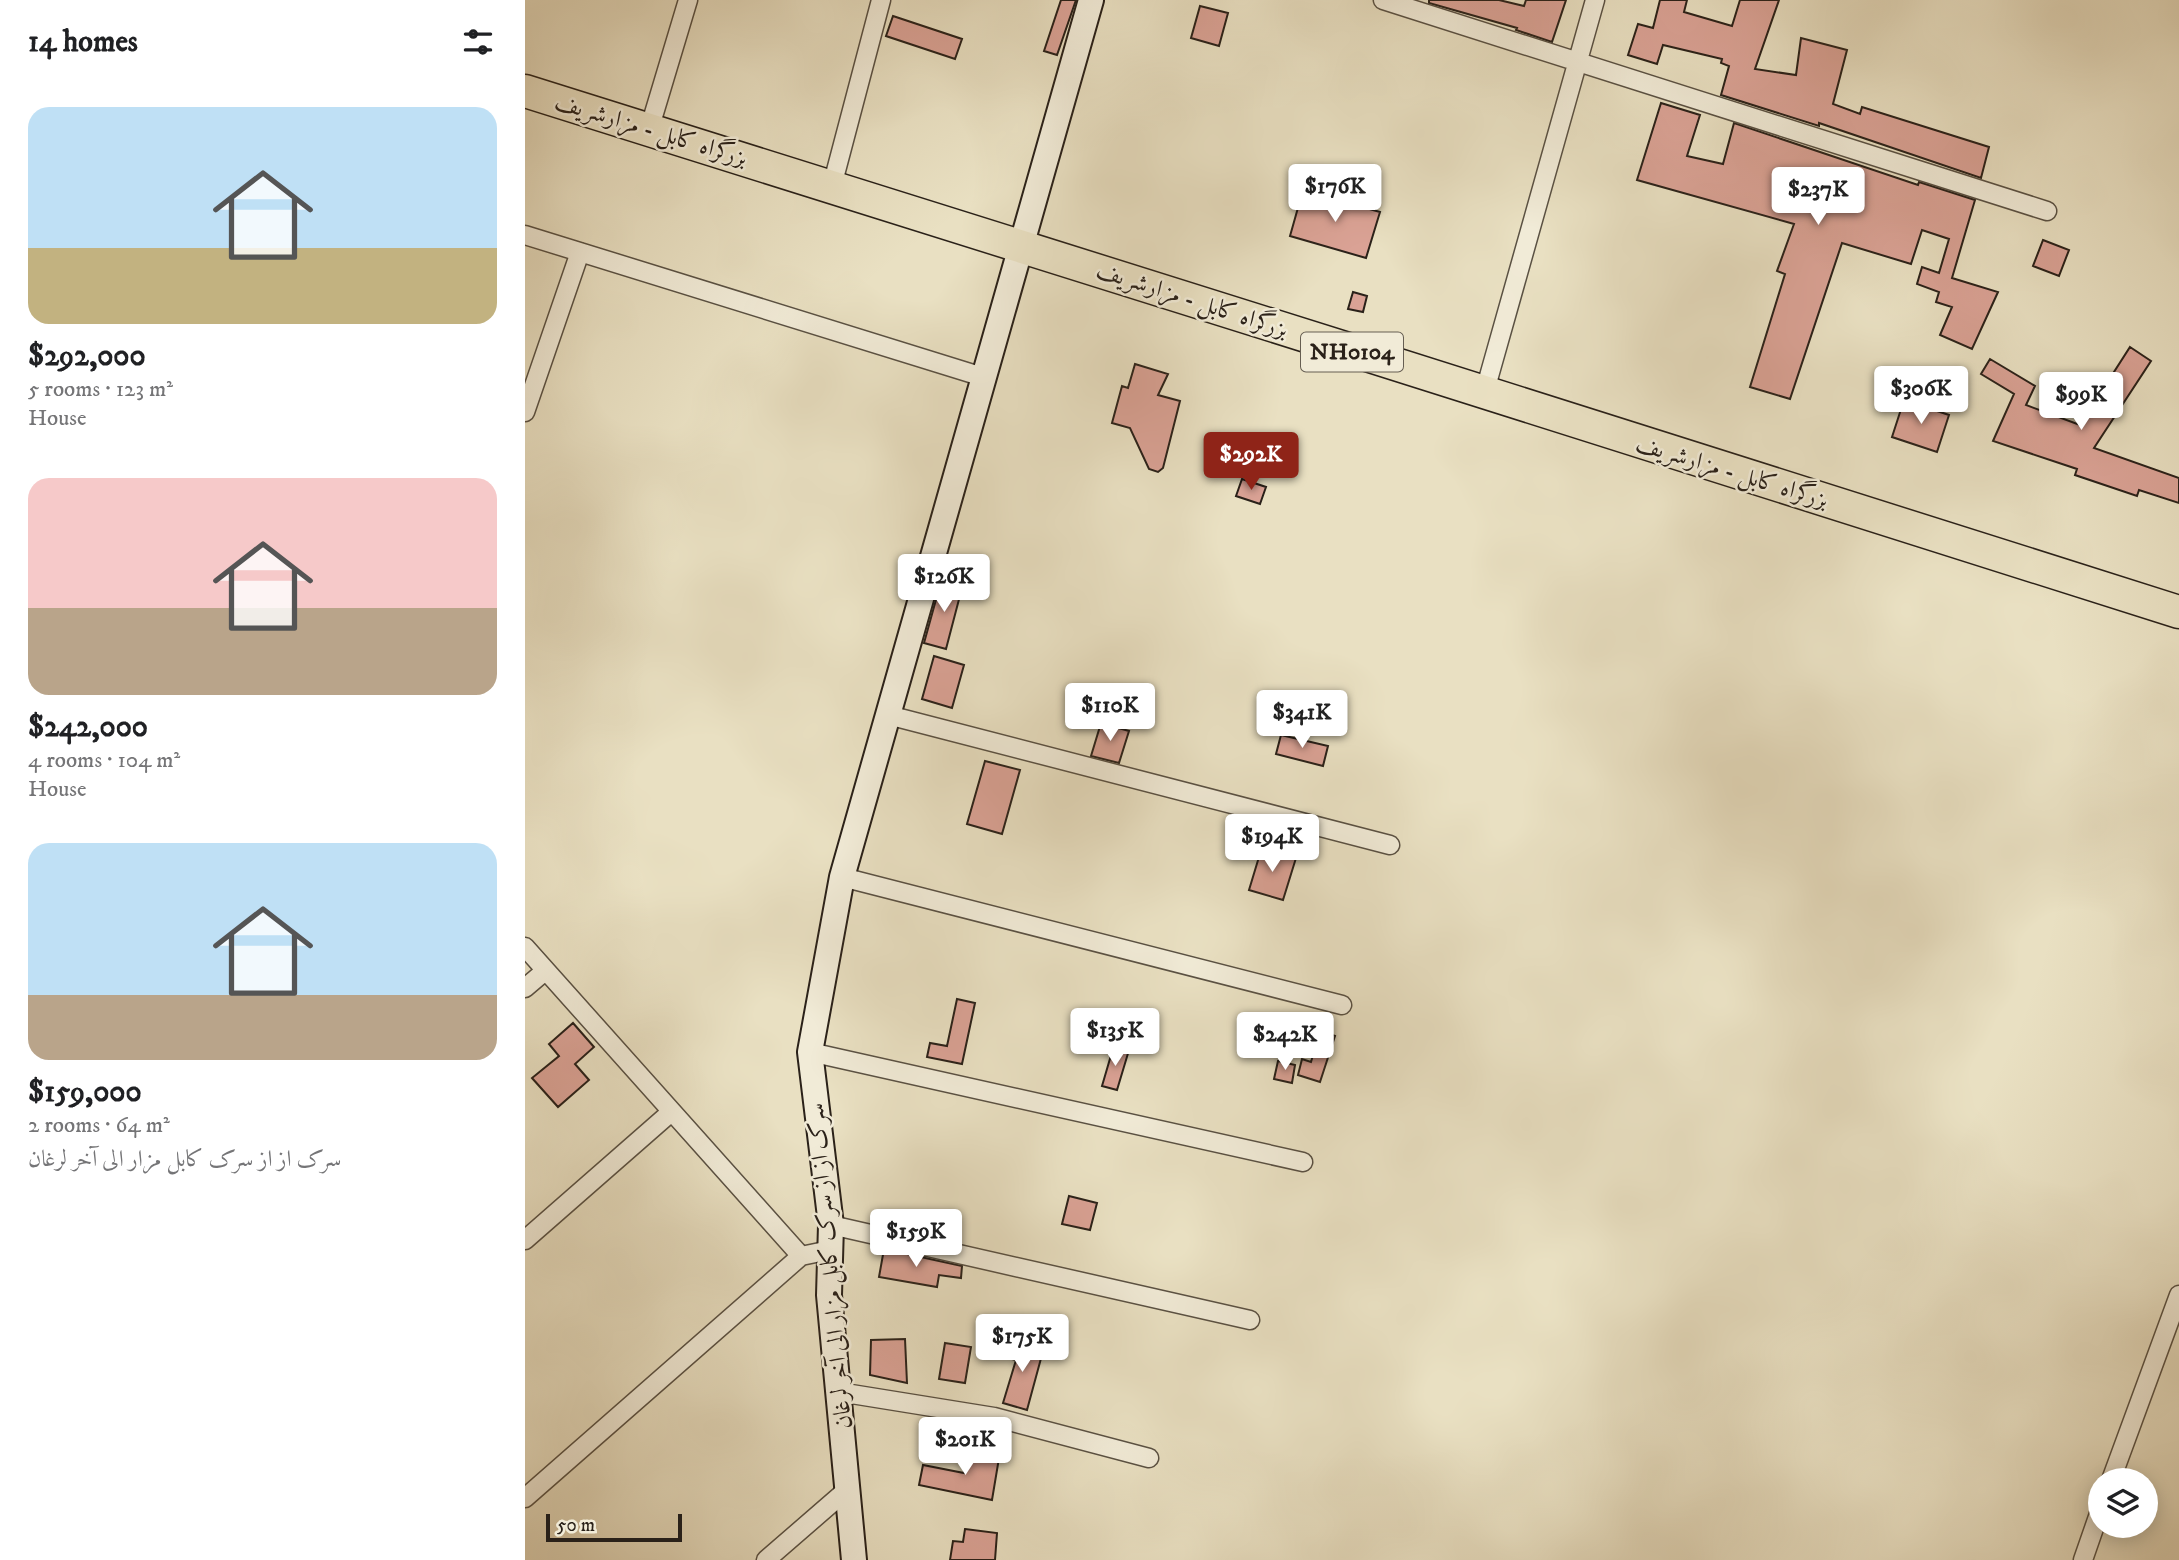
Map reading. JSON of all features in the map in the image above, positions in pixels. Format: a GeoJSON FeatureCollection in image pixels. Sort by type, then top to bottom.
{"type":"FeatureCollection","features":[{"type":"Feature","properties":{"kind":"highway","name":"بزرگراه کابل - مزارشریف"},"geometry":{"type":"LineString","coordinates":[[525,92],[1020,243],[1484,394],[2179,612]]}},
{"type":"Feature","properties":{"kind":"street"},"geometry":{"type":"LineString","coordinates":[[649,130],[688,0]]}},
{"type":"Feature","properties":{"kind":"street"},"geometry":{"type":"LineString","coordinates":[[832,186],[881,0]]}},
{"type":"Feature","properties":{"kind":"street","name":"سرک از از سرک کابل مزار الی آخر لرغان"},"geometry":{"type":"LineString","coordinates":[[854,1560],[828,1295],[831,1225],[810,1052],[842,877],[1091,0]]}},
{"type":"Feature","properties":{"kind":"street"},"geometry":{"type":"LineString","coordinates":[[1383,0],[2047,211]]}},
{"type":"Feature","properties":{"kind":"street"},"geometry":{"type":"LineString","coordinates":[[1484,394],[1595,0]]}},
{"type":"Feature","properties":{"kind":"street"},"geometry":{"type":"LineString","coordinates":[[525,235],[983,377]]}},
{"type":"Feature","properties":{"kind":"street"},"geometry":{"type":"LineString","coordinates":[[525,412],[580,252]]}},
{"type":"Feature","properties":{"kind":"street"},"geometry":{"type":"LineString","coordinates":[[888,715],[1390,845]]}},
{"type":"Feature","properties":{"kind":"street"},"geometry":{"type":"LineString","coordinates":[[842,877],[1342,1005]]}},
{"type":"Feature","properties":{"kind":"street"},"geometry":{"type":"LineString","coordinates":[[525,947],[670,1113],[801,1256]]}},
{"type":"Feature","properties":{"kind":"street"},"geometry":{"type":"LineString","coordinates":[[525,988],[545,971]]}},
{"type":"Feature","properties":{"kind":"street"},"geometry":{"type":"LineString","coordinates":[[810,1052],[1303,1162]]}},
{"type":"Feature","properties":{"kind":"street"},"geometry":{"type":"LineString","coordinates":[[525,1240],[670,1113]]}},
{"type":"Feature","properties":{"kind":"street"},"geometry":{"type":"LineString","coordinates":[[831,1225],[1250,1320]]}},
{"type":"Feature","properties":{"kind":"street"},"geometry":{"type":"LineString","coordinates":[[525,1498],[801,1256],[830,1250]]}},
{"type":"Feature","properties":{"kind":"street"},"geometry":{"type":"LineString","coordinates":[[2115,1468],[2179,1295]]}},
{"type":"Feature","properties":{"kind":"street"},"geometry":{"type":"LineString","coordinates":[[839,1392],[994,1417],[1149,1458]]}},
{"type":"Feature","properties":{"kind":"street"},"geometry":{"type":"LineString","coordinates":[[766,1560],[849,1488]]}},
{"type":"Feature","properties":{"kind":"street"},"geometry":{"type":"LineString","coordinates":[[2083,1560],[2091,1538]]}},
{"type":"Feature","properties":{"kind":"building"},"geometry":{"type":"Polygon","coordinates":[[[1061,0],[1076,0],[1057,55],[1044,51],[1061,0]]]}},
{"type":"Feature","properties":{"kind":"building"},"geometry":{"type":"Polygon","coordinates":[[[1429,0],[1499,0],[1524,6],[1526,0],[1566,0],[1552,42],[1516,30],[1517,28],[1429,3],[1429,0]]]}},
{"type":"Feature","properties":{"kind":"building"},"geometry":{"type":"Polygon","coordinates":[[[1660,0],[1687,0],[1684,12],[1732,26],[1740,0],[1779,0],[1755,69],[1796,75],[1801,38],[1847,50],[1833,104],[1860,114],[1862,107],[1989,147],[1981,178],[1819,123],[1819,126],[1721,95],[1729,66],[1721,63],[1722,59],[1663,45],[1657,64],[1628,55],[1638,24],[1653,28],[1660,0]]]}},
{"type":"Feature","properties":{"kind":"building"},"geometry":{"type":"Polygon","coordinates":[[[1200,6],[1228,13],[1219,46],[1191,38],[1200,6]]]}},
{"type":"Feature","properties":{"kind":"building"},"geometry":{"type":"Polygon","coordinates":[[[893,16],[962,39],[955,59],[886,36],[893,16]]]}},
{"type":"Feature","properties":{"kind":"building"},"geometry":{"type":"Polygon","coordinates":[[[1661,103],[1700,115],[1687,156],[1723,164],[1734,123],[1918,185],[1919,182],[1975,200],[1952,278],[1998,292],[1972,349],[1940,335],[1952,307],[1936,302],[1939,292],[1917,284],[1922,267],[1939,273],[1949,239],[1922,230],[1911,264],[1842,243],[1790,399],[1750,387],[1785,274],[1777,271],[1794,224],[1637,180],[1661,103]]]}},
{"type":"Feature","properties":{"kind":"building"},"geometry":{"type":"Polygon","coordinates":[[[1303,190],[1380,212],[1366,258],[1290,236],[1303,190]]]}},
{"type":"Feature","properties":{"kind":"building"},"geometry":{"type":"Polygon","coordinates":[[[2043,240],[2069,250],[2059,276],[2033,266],[2043,240]]]}},
{"type":"Feature","properties":{"kind":"building"},"geometry":{"type":"Polygon","coordinates":[[[1353,292],[1367,296],[1363,312],[1348,309],[1353,292]]]}},
{"type":"Feature","properties":{"kind":"building"},"geometry":{"type":"Polygon","coordinates":[[[2130,347],[2151,361],[2094,448],[2179,478],[2179,503],[2139,490],[2137,496],[2075,475],[2077,469],[1993,441],[2014,394],[1981,374],[1990,359],[2035,386],[2026,405],[2080,425],[2130,347]]]}},
{"type":"Feature","properties":{"kind":"building"},"geometry":{"type":"Polygon","coordinates":[[[1135,364],[1168,374],[1158,395],[1180,401],[1163,468],[1158,472],[1149,469],[1130,428],[1112,423],[1122,386],[1128,388],[1135,364]]]}},
{"type":"Feature","properties":{"kind":"building"},"geometry":{"type":"Polygon","coordinates":[[[1904,400],[1949,415],[1937,452],[1892,437],[1904,400]]]}},
{"type":"Feature","properties":{"kind":"building"},"geometry":{"type":"Polygon","coordinates":[[[1242,479],[1266,487],[1260,504],[1236,496],[1242,479]]]}},
{"type":"Feature","properties":{"kind":"building"},"geometry":{"type":"Polygon","coordinates":[[[942,578],[963,584],[946,649],[924,643],[942,578]]]}},
{"type":"Feature","properties":{"kind":"building"},"geometry":{"type":"Polygon","coordinates":[[[934,656],[964,665],[952,708],[922,699],[934,656]]]}},
{"type":"Feature","properties":{"kind":"building"},"geometry":{"type":"Polygon","coordinates":[[[1101,723],[1129,731],[1119,763],[1091,756],[1101,723]]]}},
{"type":"Feature","properties":{"kind":"building"},"geometry":{"type":"Polygon","coordinates":[[[1281,735],[1328,746],[1323,766],[1276,754],[1281,735]]]}},
{"type":"Feature","properties":{"kind":"building"},"geometry":{"type":"Polygon","coordinates":[[[985,761],[1020,770],[1002,834],[967,824],[985,761]]]}},
{"type":"Feature","properties":{"kind":"building"},"geometry":{"type":"Polygon","coordinates":[[[1262,847],[1296,858],[1283,900],[1249,890],[1262,847]]]}},
{"type":"Feature","properties":{"kind":"building"},"geometry":{"type":"Polygon","coordinates":[[[957,999],[975,1003],[962,1064],[927,1057],[930,1043],[947,1046],[957,999]]]}},
{"type":"Feature","properties":{"kind":"building"},"geometry":{"type":"Polygon","coordinates":[[[573,1023],[594,1047],[575,1064],[589,1080],[558,1107],[532,1078],[559,1056],[549,1044],[573,1023]]]}},
{"type":"Feature","properties":{"kind":"building"},"geometry":{"type":"Polygon","coordinates":[[[1320,1031],[1335,1036],[1320,1082],[1298,1075],[1302,1059],[1311,1062],[1320,1031]]]}},
{"type":"Feature","properties":{"kind":"building"},"geometry":{"type":"Polygon","coordinates":[[[1114,1045],[1129,1050],[1117,1090],[1102,1086],[1114,1045]]]}},
{"type":"Feature","properties":{"kind":"building"},"geometry":{"type":"Polygon","coordinates":[[[1278,1061],[1295,1065],[1292,1083],[1274,1079],[1278,1061]]]}},
{"type":"Feature","properties":{"kind":"building"},"geometry":{"type":"Polygon","coordinates":[[[1069,1196],[1097,1203],[1090,1230],[1062,1224],[1069,1196]]]}},
{"type":"Feature","properties":{"kind":"building"},"geometry":{"type":"Polygon","coordinates":[[[884,1249],[962,1266],[961,1278],[939,1275],[937,1287],[879,1277],[884,1249]]]}},
{"type":"Feature","properties":{"kind":"building"},"geometry":{"type":"Polygon","coordinates":[[[905,1339],[907,1383],[870,1375],[871,1340],[905,1339]]]}},
{"type":"Feature","properties":{"kind":"building"},"geometry":{"type":"Polygon","coordinates":[[[1007,1342],[1043,1351],[1027,1410],[1003,1403],[1016,1360],[1004,1357],[1007,1342]]]}},
{"type":"Feature","properties":{"kind":"building"},"geometry":{"type":"Polygon","coordinates":[[[945,1343],[971,1347],[965,1383],[939,1379],[945,1343]]]}},
{"type":"Feature","properties":{"kind":"building"},"geometry":{"type":"Polygon","coordinates":[[[929,1421],[956,1427],[952,1442],[925,1436],[929,1421]]]}},
{"type":"Feature","properties":{"kind":"building"},"geometry":{"type":"Polygon","coordinates":[[[968,1452],[999,1458],[992,1500],[919,1485],[923,1465],[964,1473],[968,1452]]]}},
{"type":"Feature","properties":{"kind":"building"},"geometry":{"type":"Polygon","coordinates":[[[965,1529],[997,1533],[995,1560],[950,1560],[953,1541],[963,1542],[965,1529]]]}}]}
